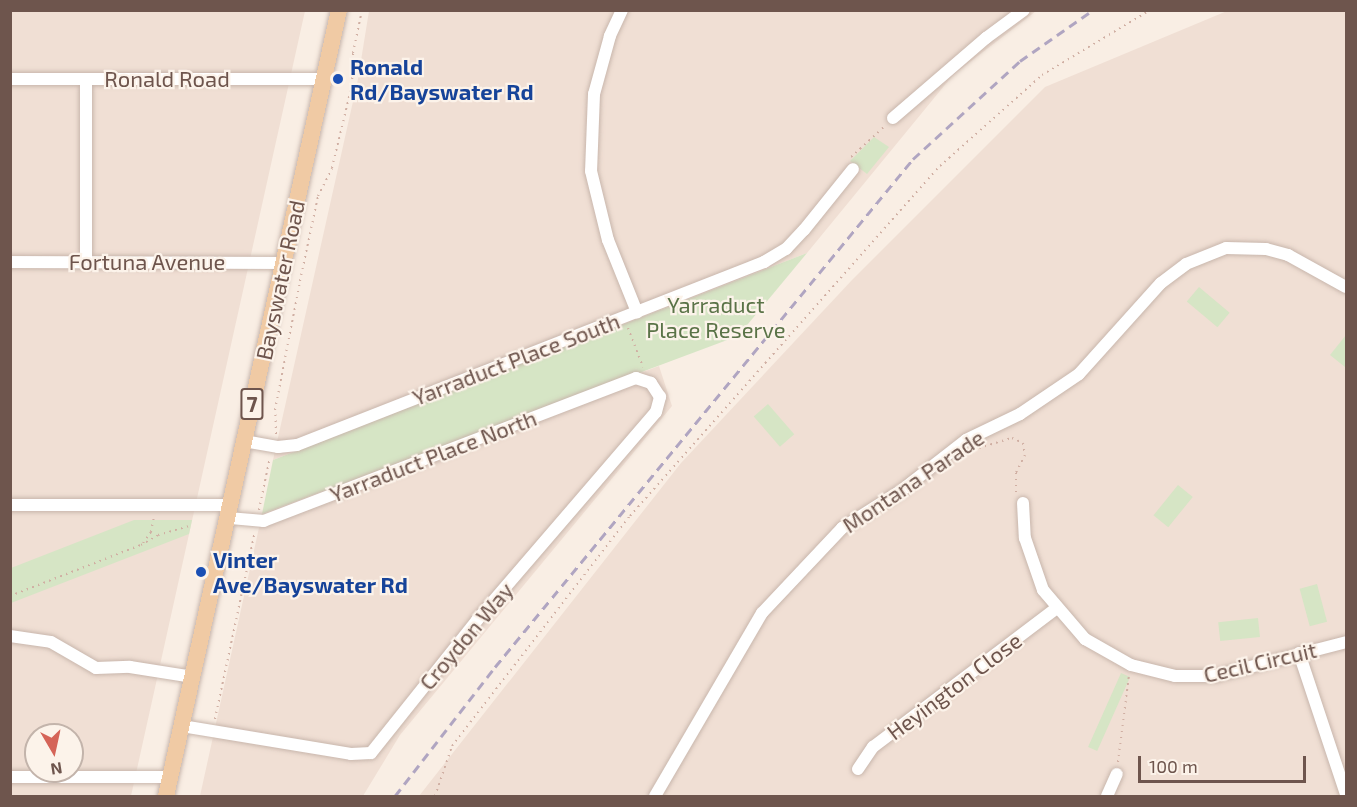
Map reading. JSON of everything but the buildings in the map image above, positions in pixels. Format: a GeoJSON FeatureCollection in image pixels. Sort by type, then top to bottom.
{"type":"FeatureCollection","features":[{"type":"Feature","properties":{"kind":"main road","name":"Bayswater Road"},"geometry":{"type":"LineString","coordinates":[[166,796],[339,10]]}},
{"type":"Feature","properties":{"kind":"street"},"geometry":{"type":"LineString","coordinates":[[622,10],[610,36],[594,94],[591,171],[608,240],[637,312]]}},
{"type":"Feature","properties":{"kind":"street"},"geometry":{"type":"LineString","coordinates":[[893,118],[986,38],[1024,10]]}},
{"type":"Feature","properties":{"kind":"street","name":"Ronald Road"},"geometry":{"type":"LineString","coordinates":[[10,79],[324,79]]}},
{"type":"Feature","properties":{"kind":"street"},"geometry":{"type":"LineString","coordinates":[[86,79],[86,262]]}},
{"type":"Feature","properties":{"kind":"street","name":"Yarraduct Place South"},"geometry":{"type":"LineString","coordinates":[[244,441],[273,446],[297,445],[764,262],[786,249],[853,169]]}},
{"type":"Feature","properties":{"kind":"street","name":"Montana Parade"},"geometry":{"type":"LineString","coordinates":[[655,796],[762,613],[842,528],[903,490],[966,440],[1020,414],[1079,374],[1161,283],[1186,264],[1208,254],[1245,246],[1266,249],[1288,255],[1347,287]]}},
{"type":"Feature","properties":{"kind":"street","name":"Fortuna Avenue"},"geometry":{"type":"LineString","coordinates":[[10,262],[283,263]]}},
{"type":"Feature","properties":{"kind":"street","name":"Yarraduct Place North"},"geometry":{"type":"LineString","coordinates":[[10,505],[154,505],[229,511],[257,521],[264,521],[640,379]]}},
{"type":"Feature","properties":{"kind":"street","name":"Croydon Way"},"geometry":{"type":"LineString","coordinates":[[182,726],[351,754],[371,753],[477,620],[656,412],[660,397],[640,379]]}},
{"type":"Feature","properties":{"kind":"street","name":"Cecil Circuit"},"geometry":{"type":"LineString","coordinates":[[1023,503],[1025,538],[1032,565],[1057,608],[1085,639],[1131,665],[1175,676],[1215,676],[1347,642]]}},
{"type":"Feature","properties":{"kind":"street","name":"Heyington Close"},"geometry":{"type":"LineString","coordinates":[[858,770],[873,747],[1057,608]]}},
{"type":"Feature","properties":{"kind":"street"},"geometry":{"type":"LineString","coordinates":[[10,636],[51,642],[96,668],[130,667],[192,677]]}},
{"type":"Feature","properties":{"kind":"street"},"geometry":{"type":"LineString","coordinates":[[1299,653],[1347,794]]}},
{"type":"Feature","properties":{"kind":"street"},"geometry":{"type":"LineString","coordinates":[[1107,796],[1117,774]]}},
{"type":"Feature","properties":{"kind":"street"},"geometry":{"type":"LineString","coordinates":[[10,777],[170,777]]}},
{"type":"Feature","properties":{"kind":"path"},"geometry":{"type":"LineString","coordinates":[[213,730],[273,446],[275,410],[300,280],[318,196],[332,168],[352,85],[353,53],[362,10]]}},
{"type":"Feature","properties":{"kind":"path"},"geometry":{"type":"LineString","coordinates":[[435,796],[452,746],[630,516],[940,166],[1042,75],[1150,10]]}},
{"type":"Feature","properties":{"kind":"path"},"geometry":{"type":"LineString","coordinates":[[853,169],[845,163],[893,118]]}},
{"type":"Feature","properties":{"kind":"path"},"geometry":{"type":"LineString","coordinates":[[623,317],[640,379]]}},
{"type":"Feature","properties":{"kind":"path"},"geometry":{"type":"LineString","coordinates":[[966,440],[980,448],[1012,438],[1021,440],[1025,455],[1015,483],[1017,497],[1023,503]]}},
{"type":"Feature","properties":{"kind":"path"},"geometry":{"type":"LineString","coordinates":[[141,545],[153,525],[154,505]]}},
{"type":"Feature","properties":{"kind":"path"},"geometry":{"type":"LineString","coordinates":[[10,596],[141,545],[158,535],[190,526]]}},
{"type":"Feature","properties":{"kind":"path"},"geometry":{"type":"LineString","coordinates":[[1117,774],[1131,665]]}},
{"type":"Feature","properties":{"kind":"shaded area"},"geometry":{"type":"Polygon","coordinates":[[[10,11],[305,11],[131,796],[11,796],[10,11]]]}},
{"type":"Feature","properties":{"kind":"shaded area"},"geometry":{"type":"Polygon","coordinates":[[[369,11],[1036,11],[953,75],[807,253],[273,460],[358,79],[369,11]]]}},
{"type":"Feature","properties":{"kind":"shaded area"},"geometry":{"type":"Polygon","coordinates":[[[1227,11],[1346,11],[1346,796],[419,796],[681,463],[852,280],[1045,87],[1227,11]]]}},
{"type":"Feature","properties":{"kind":"shaded area"},"geometry":{"type":"Polygon","coordinates":[[[659,366],[672,406],[400,735],[363,796],[200,796],[262,514],[659,366]]]}},
{"type":"Feature","properties":{"kind":"green space"},"geometry":{"type":"Polygon","coordinates":[[[874,137],[889,147],[867,174],[850,161],[874,137]]]}},
{"type":"Feature","properties":{"kind":"green space","name":"Yarraduct Place Reserve"},"geometry":{"type":"Polygon","coordinates":[[[807,253],[738,336],[262,514],[273,460],[807,253]]]}},
{"type":"Feature","properties":{"kind":"green space"},"geometry":{"type":"Polygon","coordinates":[[[1199,287],[1230,313],[1217,327],[1187,302],[1199,287]]]}},
{"type":"Feature","properties":{"kind":"green space"},"geometry":{"type":"Polygon","coordinates":[[[1346,335],[1346,365],[1345,367],[1330,355],[1346,335]]]}},
{"type":"Feature","properties":{"kind":"green space"},"geometry":{"type":"Polygon","coordinates":[[[768,404],[794,434],[780,447],[754,416],[768,404]]]}},
{"type":"Feature","properties":{"kind":"green space"},"geometry":{"type":"Polygon","coordinates":[[[1178,485],[1193,497],[1168,527],[1153,515],[1178,485]]]}},
{"type":"Feature","properties":{"kind":"green space"},"geometry":{"type":"Polygon","coordinates":[[[134,520],[192,520],[189,534],[11,603],[11,568],[134,520]]]}},
{"type":"Feature","properties":{"kind":"green space"},"geometry":{"type":"Polygon","coordinates":[[[1317,584],[1327,622],[1310,626],[1300,589],[1317,584]]]}},
{"type":"Feature","properties":{"kind":"green space"},"geometry":{"type":"Polygon","coordinates":[[[1258,618],[1260,637],[1220,641],[1218,622],[1258,618]]]}},
{"type":"Feature","properties":{"kind":"green space"},"geometry":{"type":"Polygon","coordinates":[[[1121,673],[1130,677],[1097,751],[1088,747],[1121,673]]]}},
{"type":"Feature","properties":{"kind":"railway"},"geometry":{"type":"LineString","coordinates":[[395,796],[495,667],[913,159],[1020,61],[1093,10]]}},
{"type":"Feature","properties":{"kind":"place","name":"Ronald Rd/Bayswater Rd"},"geometry":{"type":"Point","coordinates":[338,79]}},
{"type":"Feature","properties":{"kind":"place","name":"Vinter Ave/Bayswater Rd"},"geometry":{"type":"Point","coordinates":[201,572]}}]}
